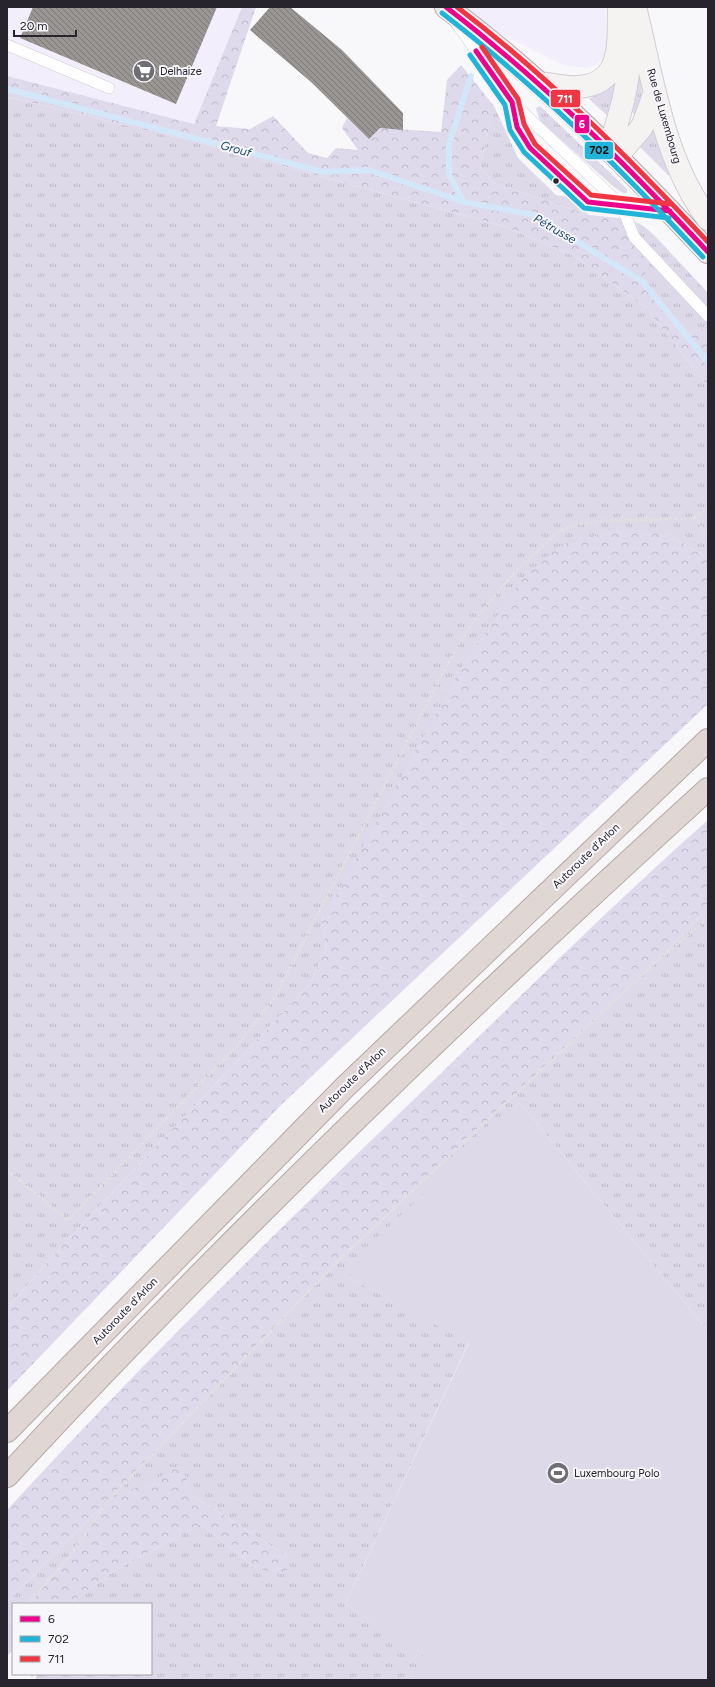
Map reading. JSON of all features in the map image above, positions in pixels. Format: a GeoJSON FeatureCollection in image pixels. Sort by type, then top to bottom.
{"type":"FeatureCollection","features":[{"type":"Feature","properties":{"kind":"highway","name":"Autoroute d'Arlon"},"geometry":{"type":"LineString","coordinates":[[7,1431],[345,1086],[708,740]]}},
{"type":"Feature","properties":{"kind":"highway"},"geometry":{"type":"LineString","coordinates":[[7,1476],[109,1367],[365,1110],[596,891],[708,789]]}},
{"type":"Feature","properties":{"kind":"main road"},"geometry":{"type":"LineString","coordinates":[[446,7],[491,40],[613,152],[708,252]]}},
{"type":"Feature","properties":{"kind":"main road"},"geometry":{"type":"LineString","coordinates":[[538,83],[577,87],[598,84],[612,69],[618,49],[619,7]]}},
{"type":"Feature","properties":{"kind":"main road"},"geometry":{"type":"LineString","coordinates":[[613,152],[626,94],[631,47],[627,7]]}},
{"type":"Feature","properties":{"kind":"main road","name":"Rue de Luxembourg"},"geometry":{"type":"LineString","coordinates":[[635,7],[668,137],[683,180],[708,219]]}},
{"type":"Feature","properties":{"kind":"main road"},"geometry":{"type":"LineString","coordinates":[[613,152],[642,127],[656,92]]}},
{"type":"Feature","properties":{"kind":"lane"},"geometry":{"type":"LineString","coordinates":[[446,7],[512,102],[622,206],[634,237],[650,257],[708,316]]}},
{"type":"Feature","properties":{"kind":"lane"},"geometry":{"type":"LineString","coordinates":[[7,45],[109,88]]}},
{"type":"Feature","properties":{"kind":"lane"},"geometry":{"type":"LineString","coordinates":[[512,102],[517,127],[530,148],[588,202],[670,211]]}},
{"type":"Feature","properties":{"kind":"path"},"geometry":{"type":"LineString","coordinates":[[7,1170],[68,1220],[236,1047],[275,997],[457,646],[477,617],[510,578],[552,537],[558,532],[575,525],[607,520],[694,518],[708,507]]}},
{"type":"Feature","properties":{"kind":"path"},"geometry":{"type":"LineString","coordinates":[[694,518],[708,537]]}},
{"type":"Feature","properties":{"kind":"path"},"geometry":{"type":"LineString","coordinates":[[28,1603],[69,1557],[107,1502],[335,1264],[655,963],[708,918]]}},
{"type":"Feature","properties":{"kind":"shaded area"},"geometry":{"type":"Polygon","coordinates":[[[7,7],[242,7],[194,124],[7,76],[7,7]]]}},
{"type":"Feature","properties":{"kind":"shaded area"},"geometry":{"type":"Polygon","coordinates":[[[447,7],[605,7],[607,45],[604,57],[596,65],[585,68],[563,65],[447,7]]]}},
{"type":"Feature","properties":{"kind":"green space"},"geometry":{"type":"Polygon","coordinates":[[[242,7],[256,7],[216,126],[250,129],[273,116],[308,153],[327,158],[336,148],[358,150],[342,128],[347,118],[369,139],[380,128],[441,132],[447,80],[461,65],[494,106],[480,167],[494,183],[589,215],[609,217],[634,237],[650,257],[643,282],[685,334],[708,327],[708,386],[645,307],[574,256],[506,227],[187,140],[7,97],[7,76],[194,124],[242,7]]]}},
{"type":"Feature","properties":{"kind":"green space"},"geometry":{"type":"Polygon","coordinates":[[[638,66],[642,91],[639,109],[636,115],[630,110],[638,66]]]}},
{"type":"Feature","properties":{"kind":"green space"},"geometry":{"type":"Polygon","coordinates":[[[615,83],[610,118],[589,99],[615,83]]]}},
{"type":"Feature","properties":{"kind":"green space"},"geometry":{"type":"Polygon","coordinates":[[[7,97],[187,140],[506,227],[574,256],[645,307],[708,386],[708,558],[666,533],[322,920],[326,949],[310,984],[71,1236],[7,1308],[7,97]]]}},
{"type":"Feature","properties":{"kind":"green space"},"geometry":{"type":"Polygon","coordinates":[[[494,106],[518,158],[556,195],[570,197],[589,215],[494,183],[480,167],[494,106]]]}},
{"type":"Feature","properties":{"kind":"green space"},"geometry":{"type":"Polygon","coordinates":[[[540,106],[627,189],[627,193],[623,193],[614,187],[540,121],[536,108],[540,106]]]}},
{"type":"Feature","properties":{"kind":"green space"},"geometry":{"type":"Polygon","coordinates":[[[654,124],[670,176],[640,147],[654,124]]]}},
{"type":"Feature","properties":{"kind":"green space"},"geometry":{"type":"Polygon","coordinates":[[[609,217],[627,219],[642,225],[654,235],[708,293],[708,327],[685,334],[643,282],[634,237],[609,217]]]}},
{"type":"Feature","properties":{"kind":"green space"},"geometry":{"type":"Polygon","coordinates":[[[613,531],[666,533],[708,558],[708,704],[281,1105],[7,1391],[7,1308],[71,1236],[310,984],[326,949],[322,921],[461,668],[524,576],[561,545],[613,531]]]}},
{"type":"Feature","properties":{"kind":"green space"},"geometry":{"type":"Polygon","coordinates":[[[708,820],[708,909],[655,963],[335,1264],[108,1501],[182,1466],[192,1495],[289,1557],[289,1568],[281,1574],[256,1568],[201,1524],[109,1574],[71,1603],[30,1603],[32,1599],[69,1557],[105,1504],[7,1602],[7,1510],[110,1400],[270,1239],[568,950],[708,820]]]}},
{"type":"Feature","properties":{"kind":"green space"},"geometry":{"type":"Polygon","coordinates":[[[708,909],[708,1331],[520,1103],[350,1278],[469,1342],[345,1604],[424,1655],[410,1680],[36,1680],[36,1675],[152,1675],[152,1603],[71,1603],[109,1574],[201,1524],[256,1568],[289,1557],[192,1495],[69,1557],[32,1599],[30,1603],[12,1603],[12,1651],[7,1656],[7,1602],[107,1502],[335,1264],[655,963],[708,909]]]}},
{"type":"Feature","properties":{"kind":"green space","name":"Luxembourg Polo"},"geometry":{"type":"Polygon","coordinates":[[[520,1103],[708,1331],[708,1680],[410,1680],[423,1655],[345,1604],[469,1343],[350,1278],[352,1261],[520,1103]]]}},
{"type":"Feature","properties":{"kind":"building","name":"Delhaize"},"geometry":{"type":"Polygon","coordinates":[[[33,7],[217,7],[176,104],[20,38],[33,7]]]}},
{"type":"Feature","properties":{"kind":"building"},"geometry":{"type":"Polygon","coordinates":[[[270,7],[290,7],[342,50],[403,113],[403,130],[380,128],[369,139],[311,82],[250,30],[270,7]]]}},
{"type":"Feature","properties":{"kind":"waterway","name":"Pétrusse"},"geometry":{"type":"LineString","coordinates":[[464,202],[449,175],[449,144],[471,76]]}},
{"type":"Feature","properties":{"kind":"waterway","name":"Grouf"},"geometry":{"type":"LineString","coordinates":[[7,89],[323,172],[369,170],[464,202],[534,215],[643,282],[708,362]]}},
{"type":"Feature","properties":{"kind":"transit line","name":"6"},"geometry":{"type":"LineString","coordinates":[[446,7],[549,93],[614,155],[708,252]]}},
{"type":"Feature","properties":{"kind":"transit line","name":"711"},"geometry":{"type":"LineString","coordinates":[[457,7],[524,61],[587,119],[708,242]]}},
{"type":"Feature","properties":{"kind":"transit line","name":"702"},"geometry":{"type":"LineString","coordinates":[[442,13],[545,99],[609,160],[703,257]]}},
{"type":"Feature","properties":{"kind":"transit line","name":"711"},"geometry":{"type":"LineString","coordinates":[[482,47],[518,99],[524,124],[535,144],[591,195],[671,204]]}},
{"type":"Feature","properties":{"kind":"transit line","name":"6"},"geometry":{"type":"LineString","coordinates":[[476,51],[512,102],[517,127],[530,148],[588,202],[670,211]]}},
{"type":"Feature","properties":{"kind":"transit line","name":"702"},"geometry":{"type":"LineString","coordinates":[[470,55],[505,105],[510,130],[524,152],[584,208],[669,218]]}},
{"type":"Feature","properties":{"kind":"place","name":"Delhaize"},"geometry":{"type":"Point","coordinates":[144,71]}},
{"type":"Feature","properties":{"kind":"place","name":"Luxembourg Polo"},"geometry":{"type":"Point","coordinates":[558,1473]}}]}
